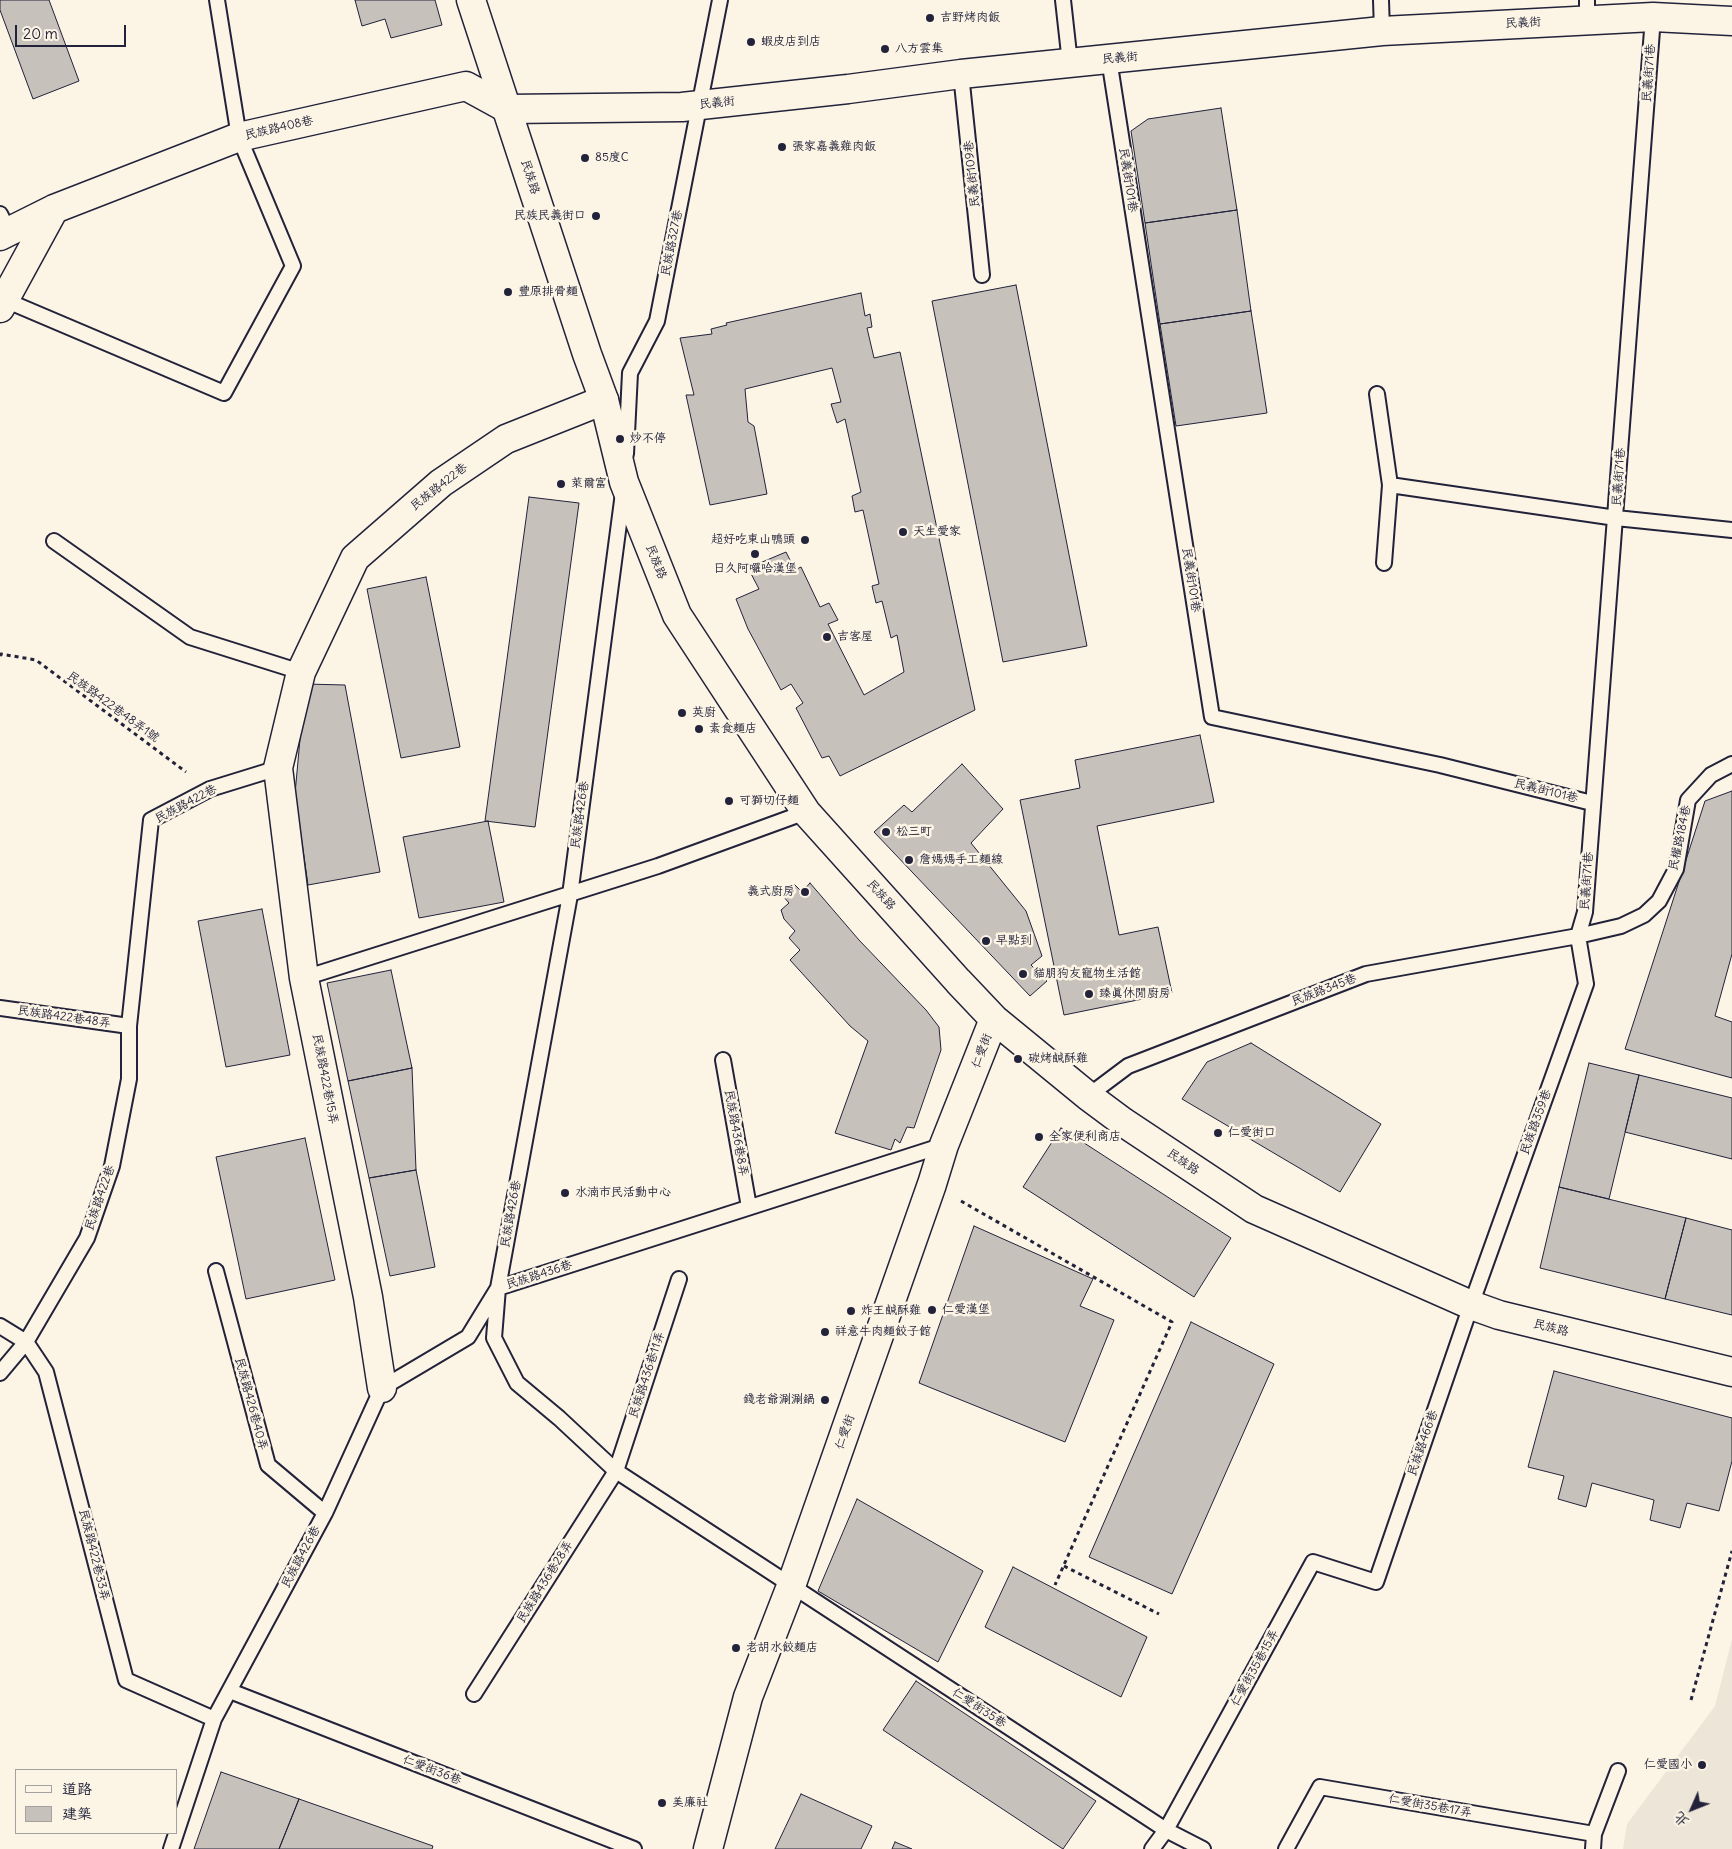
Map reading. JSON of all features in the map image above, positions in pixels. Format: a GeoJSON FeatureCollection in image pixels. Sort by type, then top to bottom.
{"type":"FeatureCollection","features":[{"type":"Feature","properties":{"kind":"street","name":"民族路"},"geometry":{"type":"LineString","coordinates":[[471,0],[604,400],[624,482],[677,615],[806,812],[994,1019],[1088,1096],[1123,1122],[1254,1209],[1471,1305],[1499,1315],[1732,1372]]}},
{"type":"Feature","properties":{"kind":"street","name":"民義街"},"geometry":{"type":"LineString","coordinates":[[508,109],[682,107],[1109,58],[1587,10],[1653,17],[1732,21]]}},
{"type":"Feature","properties":{"kind":"street","name":"民族路408巷"},"geometry":{"type":"LineString","coordinates":[[3,227],[239,137],[466,86],[508,109]]}},
{"type":"Feature","properties":{"kind":"street"},"geometry":{"type":"LineString","coordinates":[[2,304],[54,209]]}},
{"type":"Feature","properties":{"kind":"street","name":"民族路422巷"},"geometry":{"type":"LineString","coordinates":[[278,768],[301,672],[355,558],[441,483],[506,439],[604,400]]}},
{"type":"Feature","properties":{"kind":"street","name":"民族路422巷15弄"},"geometry":{"type":"LineString","coordinates":[[278,768],[304,978],[368,1297],[382,1388]]}},
{"type":"Feature","properties":{"kind":"street","name":"仁愛街"},"geometry":{"type":"LineString","coordinates":[[708,1849],[748,1697],[791,1586],[944,1146],[994,1019]]}},
{"type":"Feature","properties":{"kind":"lane"},"geometry":{"type":"LineString","coordinates":[[2,304],[224,393],[293,266],[239,137],[217,0]]}},
{"type":"Feature","properties":{"kind":"lane","name":"民族路327巷"},"geometry":{"type":"LineString","coordinates":[[624,482],[630,373],[656,321],[720,0]]}},
{"type":"Feature","properties":{"kind":"lane"},"geometry":{"type":"LineString","coordinates":[[1063,0],[1070,63]]}},
{"type":"Feature","properties":{"kind":"lane"},"geometry":{"type":"LineString","coordinates":[[1382,0],[1382,32]]}},
{"type":"Feature","properties":{"kind":"lane","name":"民義街71巷"},"geometry":{"type":"LineString","coordinates":[[1578,936],[1585,912],[1653,17]]}},
{"type":"Feature","properties":{"kind":"lane","name":"民義街101巷"},"geometry":{"type":"LineString","coordinates":[[1109,58],[1212,717],[1440,765],[1592,803]]}},
{"type":"Feature","properties":{"kind":"lane","name":"民義街109巷"},"geometry":{"type":"LineString","coordinates":[[961,74],[982,275]]}},
{"type":"Feature","properties":{"kind":"lane"},"geometry":{"type":"LineString","coordinates":[[1377,394],[1390,485],[1384,563]]}},
{"type":"Feature","properties":{"kind":"lane","name":"民族路426巷"},"geometry":{"type":"LineString","coordinates":[[178,1828],[214,1719],[325,1513],[382,1388],[468,1337],[498,1288],[570,894],[624,482]]}},
{"type":"Feature","properties":{"kind":"lane"},"geometry":{"type":"LineString","coordinates":[[1390,485],[1616,518],[1732,530]]}},
{"type":"Feature","properties":{"kind":"lane"},"geometry":{"type":"LineString","coordinates":[[54,541],[190,637],[301,672]]}},
{"type":"Feature","properties":{"kind":"lane","name":"民權路184巷"},"geometry":{"type":"LineString","coordinates":[[1578,936],[1622,926],[1644,915],[1659,901],[1676,869],[1688,800],[1711,776],[1732,764]]}},
{"type":"Feature","properties":{"kind":"lane","name":"民族路422巷"},"geometry":{"type":"LineString","coordinates":[[0,1372],[26,1342],[87,1238],[112,1166],[129,1079],[129,1026],[151,820],[210,789],[278,768]]}},
{"type":"Feature","properties":{"kind":"lane"},"geometry":{"type":"LineString","coordinates":[[304,978],[658,866],[806,812]]}},
{"type":"Feature","properties":{"kind":"lane","name":"民族路345巷"},"geometry":{"type":"LineString","coordinates":[[1088,1096],[1128,1066],[1366,974],[1578,936]]}},
{"type":"Feature","properties":{"kind":"lane","name":"民族路359巷"},"geometry":{"type":"LineString","coordinates":[[1471,1305],[1586,984],[1578,936]]}},
{"type":"Feature","properties":{"kind":"lane","name":"民族路422巷48弄"},"geometry":{"type":"LineString","coordinates":[[0,1008],[129,1026]]}},
{"type":"Feature","properties":{"kind":"lane","name":"民族路436巷8弄"},"geometry":{"type":"LineString","coordinates":[[723,1060],[750,1207]]}},
{"type":"Feature","properties":{"kind":"lane","name":"民族路436巷"},"geometry":{"type":"LineString","coordinates":[[791,1586],[616,1471],[517,1383],[494,1338],[498,1288],[944,1146]]}},
{"type":"Feature","properties":{"kind":"lane","name":"民族路426巷40弄"},"geometry":{"type":"LineString","coordinates":[[216,1271],[268,1465],[325,1513]]}},
{"type":"Feature","properties":{"kind":"lane","name":"民族路436巷11弄"},"geometry":{"type":"LineString","coordinates":[[616,1471],[680,1279]]}},
{"type":"Feature","properties":{"kind":"lane","name":"民族路466巷"},"geometry":{"type":"LineString","coordinates":[[1376,1582],[1471,1305]]}},
{"type":"Feature","properties":{"kind":"lane"},"geometry":{"type":"LineString","coordinates":[[0,1326],[26,1342]]}},
{"type":"Feature","properties":{"kind":"lane","name":"民族路422巷33弄"},"geometry":{"type":"LineString","coordinates":[[26,1342],[46,1372],[126,1680],[214,1719]]}},
{"type":"Feature","properties":{"kind":"lane","name":"民族路436巷28弄"},"geometry":{"type":"LineString","coordinates":[[474,1694],[616,1471]]}},
{"type":"Feature","properties":{"kind":"lane","name":"仁愛街35巷15弄"},"geometry":{"type":"LineString","coordinates":[[1166,1830],[1313,1562],[1376,1582]]}},
{"type":"Feature","properties":{"kind":"lane","name":"仁愛街35巷"},"geometry":{"type":"LineString","coordinates":[[791,1586],[1166,1830]]}},
{"type":"Feature","properties":{"kind":"lane","name":"仁愛街36巷"},"geometry":{"type":"LineString","coordinates":[[230,1691],[634,1849]]}},
{"type":"Feature","properties":{"kind":"lane"},"geometry":{"type":"LineString","coordinates":[[1593,1849],[1594,1834],[1618,1771]]}},
{"type":"Feature","properties":{"kind":"lane","name":"仁愛街35巷17弄"},"geometry":{"type":"LineString","coordinates":[[1286,1849],[1320,1788],[1594,1834]]}},
{"type":"Feature","properties":{"kind":"lane"},"geometry":{"type":"LineString","coordinates":[[1152,1849],[1166,1830],[1203,1849]]}},
{"type":"Feature","properties":{"kind":"lane","name":"民族路426巷"},"geometry":{"type":"LineString","coordinates":[[171,1849],[176,1834]]}},
{"type":"Feature","properties":{"kind":"path","name":"民族路422巷48弄1號"},"geometry":{"type":"LineString","coordinates":[[0,656],[1,654],[36,660],[210,789]]}},
{"type":"Feature","properties":{"kind":"path"},"geometry":{"type":"LineString","coordinates":[[932,1184],[1172,1322],[1055,1585]]}},
{"type":"Feature","properties":{"kind":"path"},"geometry":{"type":"LineString","coordinates":[[1691,1700],[1732,1551]]}},
{"type":"Feature","properties":{"kind":"path"},"geometry":{"type":"LineString","coordinates":[[1064,1566],[1159,1614]]}},
{"type":"Feature","properties":{"kind":"shaded area","name":"仁愛國小"},"geometry":{"type":"Polygon","coordinates":[[[1732,1639],[1732,1849],[1623,1849],[1627,1824],[1715,1706],[1732,1639]]]}},
{"type":"Feature","properties":{"kind":"building"},"geometry":{"type":"Polygon","coordinates":[[[0,0],[49,0],[79,81],[33,99],[0,10],[0,0]]]}},
{"type":"Feature","properties":{"kind":"building"},"geometry":{"type":"Polygon","coordinates":[[[355,0],[435,0],[442,25],[391,38],[385,19],[362,26],[355,0]]]}},
{"type":"Feature","properties":{"kind":"building"},"geometry":{"type":"Polygon","coordinates":[[[1221,108],[1237,210],[1145,223],[1131,131],[1148,119],[1221,108]]]}},
{"type":"Feature","properties":{"kind":"building"},"geometry":{"type":"Polygon","coordinates":[[[1237,210],[1251,311],[1160,324],[1145,223],[1237,210]]]}},
{"type":"Feature","properties":{"kind":"building"},"geometry":{"type":"Polygon","coordinates":[[[1016,285],[1087,646],[1003,662],[932,301],[1016,285]]]}},
{"type":"Feature","properties":{"kind":"building","name":"天生愛家"},"geometry":{"type":"Polygon","coordinates":[[[861,293],[865,316],[870,314],[872,327],[867,328],[874,358],[900,352],[975,710],[840,776],[829,756],[822,758],[796,708],[803,703],[791,684],[781,690],[748,629],[736,599],[759,589],[748,568],[786,552],[795,570],[801,567],[820,607],[829,603],[838,620],[828,624],[864,695],[904,672],[897,635],[891,638],[882,601],[876,603],[872,586],[879,584],[863,510],[855,512],[852,496],[861,492],[845,419],[837,423],[831,404],[841,402],[832,368],[745,389],[748,422],[754,426],[767,494],[710,505],[686,395],[694,395],[680,338],[712,334],[711,329],[727,325],[726,323],[861,293]]]}},
{"type":"Feature","properties":{"kind":"building"},"geometry":{"type":"Polygon","coordinates":[[[1251,311],[1267,413],[1176,426],[1160,324],[1251,311]]]}},
{"type":"Feature","properties":{"kind":"building"},"geometry":{"type":"Polygon","coordinates":[[[529,497],[579,503],[535,827],[485,821],[529,497]]]}},
{"type":"Feature","properties":{"kind":"building"},"geometry":{"type":"Polygon","coordinates":[[[426,577],[460,747],[401,758],[367,589],[426,577]]]}},
{"type":"Feature","properties":{"kind":"building"},"geometry":{"type":"Polygon","coordinates":[[[305,684],[345,685],[380,872],[308,885],[295,794],[305,684]]]}},
{"type":"Feature","properties":{"kind":"building"},"geometry":{"type":"Polygon","coordinates":[[[1200,735],[1214,802],[1097,826],[1119,935],[1158,927],[1172,993],[1064,1015],[1020,800],[1080,788],[1075,760],[1200,735]]]}},
{"type":"Feature","properties":{"kind":"building"},"geometry":{"type":"Polygon","coordinates":[[[962,764],[1003,809],[971,843],[1026,911],[1042,956],[1031,965],[1047,981],[1030,996],[874,832],[904,805],[912,812],[962,764]]]}},
{"type":"Feature","properties":{"kind":"building"},"geometry":{"type":"Polygon","coordinates":[[[1732,791],[1732,954],[1715,1016],[1732,1022],[1732,1078],[1625,1049],[1705,801],[1732,791]]]}},
{"type":"Feature","properties":{"kind":"building"},"geometry":{"type":"Polygon","coordinates":[[[488,821],[504,902],[419,918],[403,837],[488,821]]]}},
{"type":"Feature","properties":{"kind":"building"},"geometry":{"type":"Polygon","coordinates":[[[810,883],[859,940],[926,1010],[939,1027],[941,1050],[914,1128],[907,1127],[900,1143],[895,1139],[891,1150],[835,1133],[868,1041],[850,1026],[790,960],[800,950],[789,938],[795,931],[784,919],[781,910],[789,903],[783,896],[794,884],[802,892],[810,883]]]}},
{"type":"Feature","properties":{"kind":"building"},"geometry":{"type":"Polygon","coordinates":[[[262,909],[290,1055],[226,1067],[198,921],[262,909]]]}},
{"type":"Feature","properties":{"kind":"building"},"geometry":{"type":"Polygon","coordinates":[[[391,970],[412,1068],[348,1081],[327,983],[391,970]]]}},
{"type":"Feature","properties":{"kind":"building"},"geometry":{"type":"Polygon","coordinates":[[[1251,1043],[1381,1124],[1340,1192],[1182,1099],[1207,1062],[1251,1043]]]}},
{"type":"Feature","properties":{"kind":"building"},"geometry":{"type":"Polygon","coordinates":[[[1589,1063],[1639,1075],[1609,1199],[1559,1187],[1589,1063]]]}},
{"type":"Feature","properties":{"kind":"building"},"geometry":{"type":"Polygon","coordinates":[[[412,1068],[416,1170],[369,1178],[348,1081],[412,1068]]]}},
{"type":"Feature","properties":{"kind":"building"},"geometry":{"type":"Polygon","coordinates":[[[1639,1075],[1732,1098],[1732,1159],[1625,1132],[1639,1075]]]}},
{"type":"Feature","properties":{"kind":"building"},"geometry":{"type":"Polygon","coordinates":[[[1061,1128],[1231,1238],[1194,1297],[1023,1187],[1061,1128]]]}},
{"type":"Feature","properties":{"kind":"building"},"geometry":{"type":"Polygon","coordinates":[[[305,1138],[335,1280],[246,1299],[216,1157],[305,1138]]]}},
{"type":"Feature","properties":{"kind":"building"},"geometry":{"type":"Polygon","coordinates":[[[416,1170],[435,1267],[390,1276],[369,1178],[416,1170]]]}},
{"type":"Feature","properties":{"kind":"building"},"geometry":{"type":"Polygon","coordinates":[[[1559,1187],[1686,1218],[1665,1299],[1540,1268],[1559,1187]]]}},
{"type":"Feature","properties":{"kind":"building"},"geometry":{"type":"Polygon","coordinates":[[[1686,1218],[1732,1230],[1732,1315],[1665,1299],[1686,1218]]]}},
{"type":"Feature","properties":{"kind":"building"},"geometry":{"type":"Polygon","coordinates":[[[974,1226],[1093,1279],[1080,1306],[1114,1320],[1065,1442],[919,1383],[974,1226]]]}},
{"type":"Feature","properties":{"kind":"building"},"geometry":{"type":"Polygon","coordinates":[[[1191,1322],[1274,1364],[1172,1594],[1089,1557],[1191,1322]]]}},
{"type":"Feature","properties":{"kind":"building"},"geometry":{"type":"Polygon","coordinates":[[[1554,1371],[1732,1418],[1732,1461],[1719,1511],[1687,1503],[1680,1528],[1650,1520],[1654,1500],[1592,1483],[1586,1507],[1558,1499],[1564,1476],[1528,1467],[1554,1371]]]}},
{"type":"Feature","properties":{"kind":"building"},"geometry":{"type":"Polygon","coordinates":[[[857,1499],[983,1571],[938,1662],[818,1591],[857,1499]]]}},
{"type":"Feature","properties":{"kind":"building"},"geometry":{"type":"Polygon","coordinates":[[[1013,1567],[1147,1637],[1121,1697],[985,1627],[1013,1567]]]}},
{"type":"Feature","properties":{"kind":"building"},"geometry":{"type":"Polygon","coordinates":[[[916,1681],[1096,1801],[1063,1849],[883,1730],[916,1681]]]}},
{"type":"Feature","properties":{"kind":"building"},"geometry":{"type":"Polygon","coordinates":[[[221,1772],[299,1799],[279,1849],[194,1849],[221,1772]]]}},
{"type":"Feature","properties":{"kind":"building"},"geometry":{"type":"Polygon","coordinates":[[[801,1794],[872,1826],[861,1849],[775,1849],[801,1794]]]}},
{"type":"Feature","properties":{"kind":"building"},"geometry":{"type":"Polygon","coordinates":[[[299,1799],[433,1846],[432,1849],[279,1849],[299,1799]]]}},
{"type":"Feature","properties":{"kind":"building"},"geometry":{"type":"Polygon","coordinates":[[[895,1842],[912,1849],[892,1849],[895,1842]]]}},
{"type":"Feature","properties":{"kind":"place","name":"吉野烤肉飯"},"geometry":{"type":"Point","coordinates":[930,18]}},
{"type":"Feature","properties":{"kind":"place","name":"蝦皮店到店"},"geometry":{"type":"Point","coordinates":[751,42]}},
{"type":"Feature","properties":{"kind":"place","name":"八方雲集"},"geometry":{"type":"Point","coordinates":[885,49]}},
{"type":"Feature","properties":{"kind":"place","name":"張家嘉義雞肉飯"},"geometry":{"type":"Point","coordinates":[782,147]}},
{"type":"Feature","properties":{"kind":"place","name":"85度C"},"geometry":{"type":"Point","coordinates":[585,158]}},
{"type":"Feature","properties":{"kind":"place","name":"民族民義街口"},"geometry":{"type":"Point","coordinates":[596,216]}},
{"type":"Feature","properties":{"kind":"place","name":"豐原排骨麵"},"geometry":{"type":"Point","coordinates":[508,292]}},
{"type":"Feature","properties":{"kind":"place","name":"炒不停"},"geometry":{"type":"Point","coordinates":[620,439]}},
{"type":"Feature","properties":{"kind":"place","name":"萊爾富"},"geometry":{"type":"Point","coordinates":[561,484]}},
{"type":"Feature","properties":{"kind":"place","name":"天生愛家"},"geometry":{"type":"Point","coordinates":[903,532]}},
{"type":"Feature","properties":{"kind":"place","name":"超好吃東山鴨頭"},"geometry":{"type":"Point","coordinates":[805,540]}},
{"type":"Feature","properties":{"kind":"place","name":"日久阿囉哈漢堡"},"geometry":{"type":"Point","coordinates":[755,554]}},
{"type":"Feature","properties":{"kind":"place","name":"吉客屋"},"geometry":{"type":"Point","coordinates":[827,637]}},
{"type":"Feature","properties":{"kind":"place","name":"英廚"},"geometry":{"type":"Point","coordinates":[682,713]}},
{"type":"Feature","properties":{"kind":"place","name":"素食麵店"},"geometry":{"type":"Point","coordinates":[699,729]}},
{"type":"Feature","properties":{"kind":"place","name":"可獅切仔麵"},"geometry":{"type":"Point","coordinates":[729,801]}},
{"type":"Feature","properties":{"kind":"place","name":"松三町"},"geometry":{"type":"Point","coordinates":[886,832]}},
{"type":"Feature","properties":{"kind":"place","name":"詹媽媽手工麵線"},"geometry":{"type":"Point","coordinates":[909,860]}},
{"type":"Feature","properties":{"kind":"place","name":"義式廚房"},"geometry":{"type":"Point","coordinates":[805,892]}},
{"type":"Feature","properties":{"kind":"place","name":"早點到"},"geometry":{"type":"Point","coordinates":[986,941]}},
{"type":"Feature","properties":{"kind":"place","name":"貓朋狗友寵物生活館"},"geometry":{"type":"Point","coordinates":[1023,974]}},
{"type":"Feature","properties":{"kind":"place","name":"臻真休閒廚房"},"geometry":{"type":"Point","coordinates":[1089,994]}},
{"type":"Feature","properties":{"kind":"place","name":"碳烤鹹酥雞"},"geometry":{"type":"Point","coordinates":[1018,1059]}},
{"type":"Feature","properties":{"kind":"place","name":"仁愛街口"},"geometry":{"type":"Point","coordinates":[1218,1133]}},
{"type":"Feature","properties":{"kind":"place","name":"全家便利商店"},"geometry":{"type":"Point","coordinates":[1039,1137]}},
{"type":"Feature","properties":{"kind":"place","name":"水湳市民活動中心"},"geometry":{"type":"Point","coordinates":[565,1193]}},
{"type":"Feature","properties":{"kind":"place","name":"仁愛漢堡"},"geometry":{"type":"Point","coordinates":[932,1310]}},
{"type":"Feature","properties":{"kind":"place","name":"炸王鹹酥雞"},"geometry":{"type":"Point","coordinates":[851,1311]}},
{"type":"Feature","properties":{"kind":"place","name":"祥意牛肉麵餃子館"},"geometry":{"type":"Point","coordinates":[825,1332]}},
{"type":"Feature","properties":{"kind":"place","name":"錢老爺涮涮鍋"},"geometry":{"type":"Point","coordinates":[825,1400]}},
{"type":"Feature","properties":{"kind":"place","name":"老胡水餃麵店"},"geometry":{"type":"Point","coordinates":[736,1648]}},
{"type":"Feature","properties":{"kind":"place","name":"仁愛國小"},"geometry":{"type":"Point","coordinates":[1702,1765]}},
{"type":"Feature","properties":{"kind":"place","name":"美廉社"},"geometry":{"type":"Point","coordinates":[662,1803]}}]}
